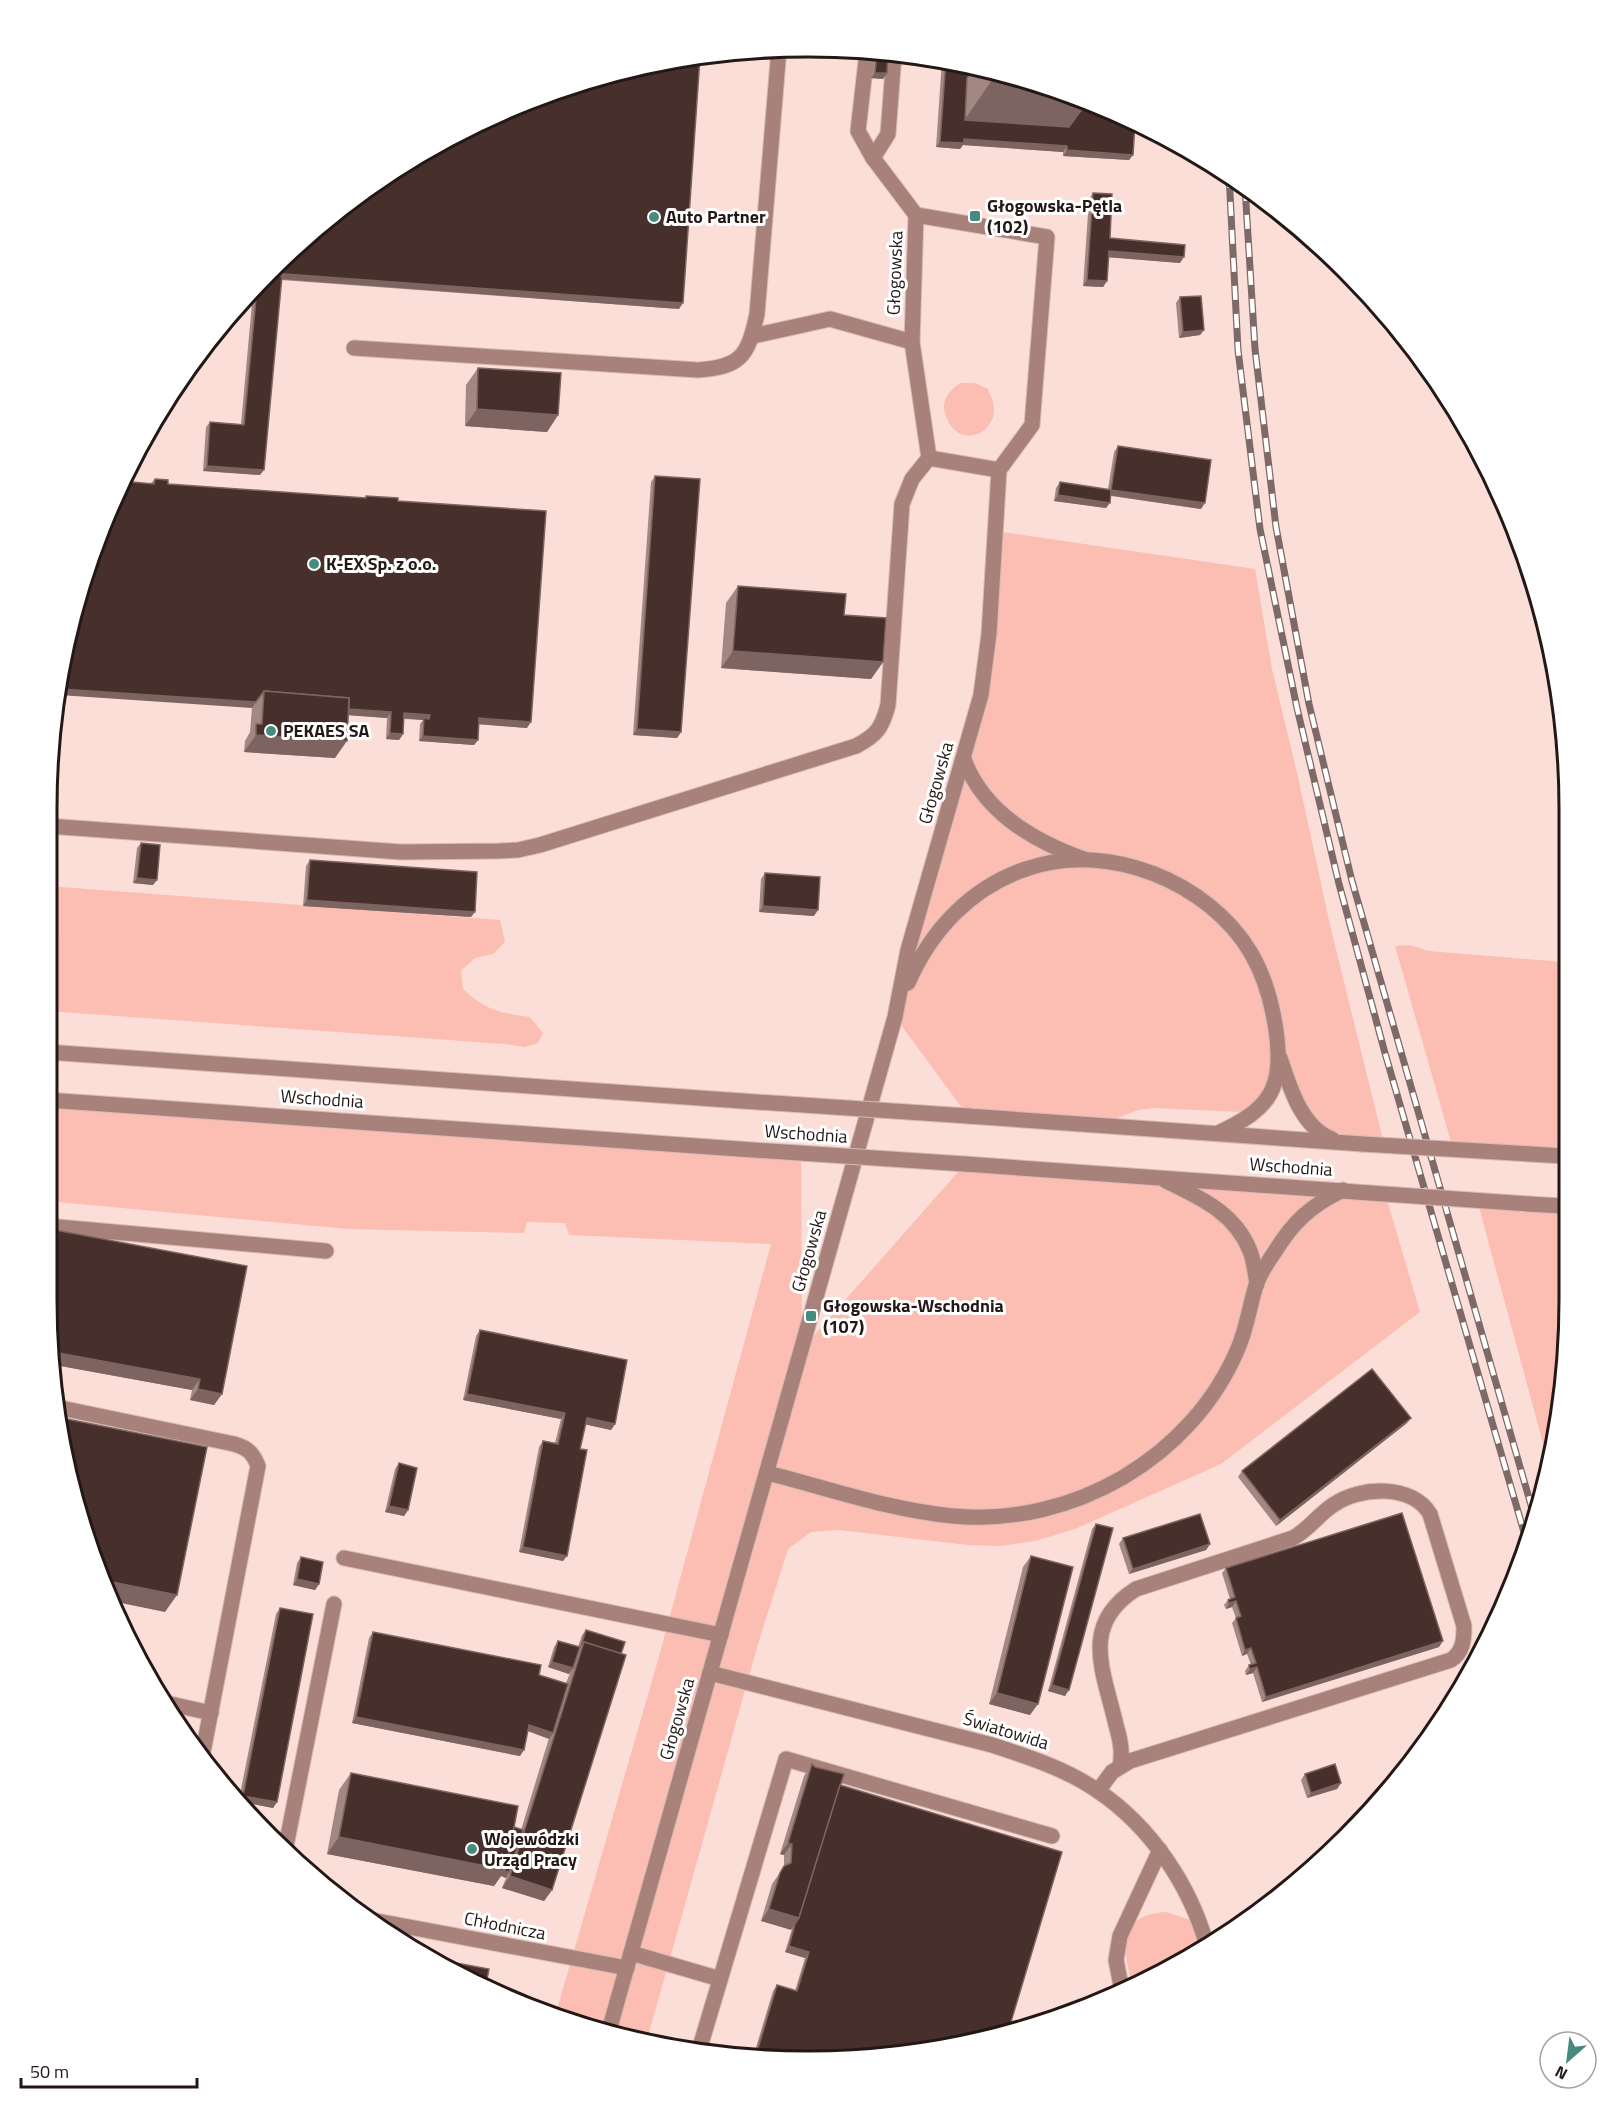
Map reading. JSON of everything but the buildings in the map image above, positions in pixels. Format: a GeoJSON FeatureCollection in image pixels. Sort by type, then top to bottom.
{"type":"FeatureCollection","features":[{"type":"Feature","properties":{"kind":"street"},"geometry":{"type":"LineString","coordinates":[[354,348],[698,370],[726,366],[738,360],[753,336],[757,314],[778,58]]}},
{"type":"Feature","properties":{"kind":"street"},"geometry":{"type":"LineString","coordinates":[[866,60],[858,131],[873,158],[916,215]]}},
{"type":"Feature","properties":{"kind":"street"},"geometry":{"type":"LineString","coordinates":[[873,158],[888,134],[893,62]]}},
{"type":"Feature","properties":{"kind":"street","name":"Głogowska"},"geometry":{"type":"LineString","coordinates":[[611,2024],[895,1017],[908,950],[981,695],[987,655],[999,470],[1032,425],[1047,237],[916,215],[912,342],[929,458]]}},
{"type":"Feature","properties":{"kind":"street"},"geometry":{"type":"LineString","coordinates":[[753,336],[830,319],[912,342]]}},
{"type":"Feature","properties":{"kind":"street"},"geometry":{"type":"LineString","coordinates":[[57,827],[401,852],[519,850],[856,746],[877,732],[884,721],[888,705],[902,504],[912,479],[929,458],[999,470]]}},
{"type":"Feature","properties":{"kind":"street"},"geometry":{"type":"LineString","coordinates":[[964,759],[976,784],[1008,819],[1048,844],[1089,860]]}},
{"type":"Feature","properties":{"kind":"street"},"geometry":{"type":"LineString","coordinates":[[895,1017],[905,990],[926,948],[948,920],[973,898],[1001,880],[1030,867],[1089,860],[1127,865],[1160,877],[1194,894],[1226,921],[1250,951],[1266,985],[1274,1019],[1278,1071],[1265,1102],[1250,1117],[1218,1133]]}},
{"type":"Feature","properties":{"kind":"street"},"geometry":{"type":"LineString","coordinates":[[1278,1052],[1293,1092],[1312,1127],[1324,1136],[1343,1142]]}},
{"type":"Feature","properties":{"kind":"street","name":"Wschodnia"},"geometry":{"type":"LineString","coordinates":[[57,1053],[1559,1156]]}},
{"type":"Feature","properties":{"kind":"street","name":"Wschodnia"},"geometry":{"type":"LineString","coordinates":[[57,1101],[1559,1206]]}},
{"type":"Feature","properties":{"kind":"street"},"geometry":{"type":"LineString","coordinates":[[1158,1177],[1198,1196],[1221,1210],[1233,1222],[1241,1232],[1251,1253],[1257,1284]]}},
{"type":"Feature","properties":{"kind":"street"},"geometry":{"type":"LineString","coordinates":[[766,1473],[876,1501],[954,1516],[995,1516],[1040,1509],[1066,1503],[1102,1490],[1152,1459],[1171,1442],[1202,1407],[1222,1379],[1238,1347],[1257,1284],[1270,1258],[1293,1225],[1313,1207],[1343,1190]]}},
{"type":"Feature","properties":{"kind":"street"},"geometry":{"type":"LineString","coordinates":[[57,1227],[326,1251]]}},
{"type":"Feature","properties":{"kind":"street"},"geometry":{"type":"LineString","coordinates":[[65,1409],[234,1444],[244,1447],[255,1459],[258,1467],[204,1746]]}},
{"type":"Feature","properties":{"kind":"street"},"geometry":{"type":"LineString","coordinates":[[1098,1791],[1112,1772],[1130,1761],[1430,1667],[1458,1656],[1464,1638],[1464,1626],[1430,1514],[1424,1504],[1403,1494],[1386,1491],[1345,1497],[1332,1505],[1307,1530],[1293,1538],[1136,1589],[1126,1595],[1103,1623],[1099,1643],[1101,1664],[1121,1745],[1120,1766]]}},
{"type":"Feature","properties":{"kind":"street"},"geometry":{"type":"LineString","coordinates":[[344,1558],[721,1635]]}},
{"type":"Feature","properties":{"kind":"street"},"geometry":{"type":"LineString","coordinates":[[287,1841],[334,1604]]}},
{"type":"Feature","properties":{"kind":"street","name":"Światowida"},"geometry":{"type":"LineString","coordinates":[[710,1673],[1023,1755],[1066,1773],[1098,1791],[1131,1819],[1160,1850],[1188,1895],[1204,1937]]}},
{"type":"Feature","properties":{"kind":"street"},"geometry":{"type":"LineString","coordinates":[[177,1705],[211,1713]]}},
{"type":"Feature","properties":{"kind":"street"},"geometry":{"type":"LineString","coordinates":[[701,2044],[786,1759],[1052,1836]]}},
{"type":"Feature","properties":{"kind":"street"},"geometry":{"type":"LineString","coordinates":[[1120,1983],[1116,1960],[1120,1936],[1160,1850]]}},
{"type":"Feature","properties":{"kind":"street","name":"Chłodnicza"},"geometry":{"type":"LineString","coordinates":[[389,1923],[629,1960],[720,1979]]}},
{"type":"Feature","properties":{"kind":"shaded area"},"geometry":{"type":"Polygon","coordinates":[[[960,383],[974,383],[988,389],[993,400],[994,414],[990,423],[976,434],[967,435],[958,432],[950,425],[945,413],[944,404],[947,396],[960,383]]]}},
{"type":"Feature","properties":{"kind":"shaded area"},"geometry":{"type":"Polygon","coordinates":[[[996,531],[1255,569],[1272,669],[1330,925],[1384,1144],[1317,1132],[1278,1054],[1259,1103],[1241,1112],[1153,1108],[1138,1110],[1107,1122],[968,1116],[895,1017],[976,715],[996,531]]]}},
{"type":"Feature","properties":{"kind":"shaded area"},"geometry":{"type":"Polygon","coordinates":[[[57,887],[500,920],[505,942],[493,954],[475,958],[461,971],[463,989],[479,1002],[510,1014],[530,1017],[543,1033],[538,1043],[524,1047],[57,1012],[57,887]]]}},
{"type":"Feature","properties":{"kind":"shaded area"},"geometry":{"type":"Polygon","coordinates":[[[1410,945],[1429,951],[1559,962],[1559,1150],[1453,1149],[1395,946],[1410,945]]]}},
{"type":"Feature","properties":{"kind":"shaded area"},"geometry":{"type":"Polygon","coordinates":[[[57,1101],[801,1153],[802,1349],[965,1164],[1385,1193],[1420,1312],[1221,1464],[1075,1529],[1035,1541],[1000,1546],[968,1545],[839,1530],[811,1532],[788,1549],[758,1644],[649,2034],[558,2008],[658,1660],[771,1244],[569,1235],[565,1223],[527,1222],[524,1233],[348,1229],[57,1202],[57,1101]]]}},
{"type":"Feature","properties":{"kind":"shaded area"},"geometry":{"type":"Polygon","coordinates":[[[1477,1200],[1559,1211],[1557,1349],[1553,1398],[1545,1449],[1477,1200]]]}},
{"type":"Feature","properties":{"kind":"shaded area"},"geometry":{"type":"Polygon","coordinates":[[[1167,1912],[1199,1923],[1204,1937],[1131,1978],[1127,1960],[1127,1936],[1131,1927],[1139,1919],[1151,1914],[1167,1912]]]}},
{"type":"Feature","properties":{"kind":"railway"},"geometry":{"type":"LineString","coordinates":[[1230,187],[1238,350],[1260,529],[1297,708],[1339,884],[1385,1053],[1523,1528]]}},
{"type":"Feature","properties":{"kind":"railway"},"geometry":{"type":"LineString","coordinates":[[1246,198],[1255,349],[1276,527],[1309,704],[1352,881],[1530,1503]]}},
{"type":"Feature","properties":{"kind":"place","name":"Głogowska-Pętla (102)"},"geometry":{"type":"Point","coordinates":[975,216]}},
{"type":"Feature","properties":{"kind":"place","name":"Auto Partner"},"geometry":{"type":"Point","coordinates":[654,217]}},
{"type":"Feature","properties":{"kind":"place","name":"K-EX Sp. z o.o."},"geometry":{"type":"Point","coordinates":[314,564]}},
{"type":"Feature","properties":{"kind":"place","name":"PEKAES SA"},"geometry":{"type":"Point","coordinates":[271,731]}},
{"type":"Feature","properties":{"kind":"place","name":"Głogowska-Wschodnia (107)"},"geometry":{"type":"Point","coordinates":[811,1316]}},
{"type":"Feature","properties":{"kind":"place","name":"Wojewódzki Urząd Pracy"},"geometry":{"type":"Point","coordinates":[472,1849]}}]}
